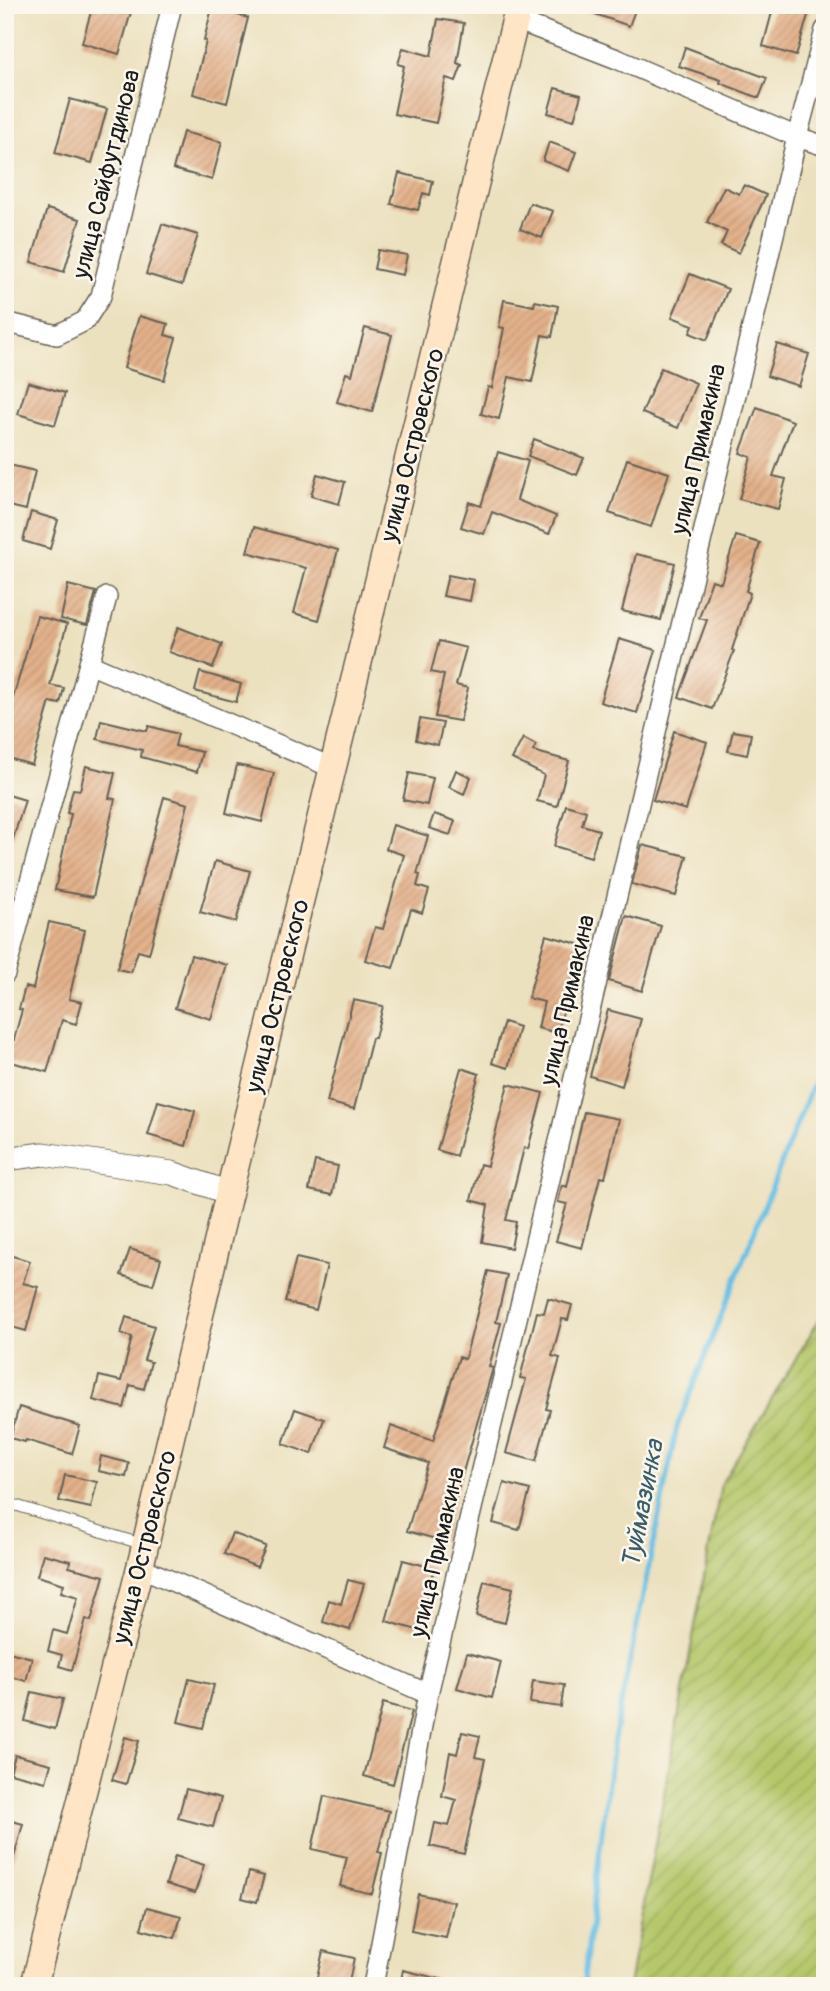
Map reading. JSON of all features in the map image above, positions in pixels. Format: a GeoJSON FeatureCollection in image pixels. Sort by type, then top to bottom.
{"type":"FeatureCollection","features":[{"type":"Feature","properties":{"kind":"main road","name":"улица Островского"},"geometry":{"type":"LineString","coordinates":[[34,1986],[143,1556],[229,1193],[518,13]]}},
{"type":"Feature","properties":{"kind":"street","name":"улица Сайфутдинова"},"geometry":{"type":"LineString","coordinates":[[5,322],[57,335],[85,321],[101,296],[172,5]]}},
{"type":"Feature","properties":{"kind":"street"},"geometry":{"type":"LineString","coordinates":[[518,13],[797,138],[825,146]]}},
{"type":"Feature","properties":{"kind":"street","name":"улица Примакина"},"geometry":{"type":"LineString","coordinates":[[373,1986],[428,1694],[797,138],[825,30]]}},
{"type":"Feature","properties":{"kind":"street"},"geometry":{"type":"LineString","coordinates":[[5,974],[107,597]]}},
{"type":"Feature","properties":{"kind":"street"},"geometry":{"type":"LineString","coordinates":[[89,664],[333,768]]}},
{"type":"Feature","properties":{"kind":"street"},"geometry":{"type":"LineString","coordinates":[[5,1159],[43,1154],[172,1173],[229,1193]]}},
{"type":"Feature","properties":{"kind":"street"},"geometry":{"type":"LineString","coordinates":[[143,1556],[428,1694]]}},
{"type":"Feature","properties":{"kind":"lane"},"geometry":{"type":"LineString","coordinates":[[5,1502],[143,1556]]}},
{"type":"Feature","properties":{"kind":"green space"},"geometry":{"type":"Polygon","coordinates":[[[825,1310],[825,1986],[629,1986],[721,1484],[825,1310]]]}},
{"type":"Feature","properties":{"kind":"building"},"geometry":{"type":"Polygon","coordinates":[[[93,5],[133,5],[119,54],[82,43],[93,5]]]}},
{"type":"Feature","properties":{"kind":"building"},"geometry":{"type":"Polygon","coordinates":[[[578,5],[637,5],[629,26],[578,8],[578,5]]]}},
{"type":"Feature","properties":{"kind":"building"},"geometry":{"type":"Polygon","coordinates":[[[774,5],[811,5],[796,56],[763,46],[774,5]]]}},
{"type":"Feature","properties":{"kind":"building"},"geometry":{"type":"Polygon","coordinates":[[[212,8],[248,18],[227,103],[193,94],[212,8]]]}},
{"type":"Feature","properties":{"kind":"building"},"geometry":{"type":"Polygon","coordinates":[[[438,19],[464,23],[457,63],[462,65],[456,81],[446,78],[436,123],[394,114],[404,66],[398,64],[403,48],[431,56],[438,19]]]}},
{"type":"Feature","properties":{"kind":"building"},"geometry":{"type":"Polygon","coordinates":[[[685,47],[767,78],[759,98],[720,83],[721,80],[679,66],[685,47]]]}},
{"type":"Feature","properties":{"kind":"building"},"geometry":{"type":"Polygon","coordinates":[[[555,88],[581,95],[574,120],[548,113],[555,88]]]}},
{"type":"Feature","properties":{"kind":"building"},"geometry":{"type":"Polygon","coordinates":[[[70,99],[107,109],[92,163],[55,153],[70,99]]]}},
{"type":"Feature","properties":{"kind":"building"},"geometry":{"type":"Polygon","coordinates":[[[183,132],[222,142],[212,180],[173,169],[183,132]]]}},
{"type":"Feature","properties":{"kind":"building"},"geometry":{"type":"Polygon","coordinates":[[[549,142],[576,152],[569,171],[543,161],[549,142]]]}},
{"type":"Feature","properties":{"kind":"building"},"geometry":{"type":"Polygon","coordinates":[[[399,173],[433,181],[430,195],[423,193],[418,210],[391,204],[399,173]]]}},
{"type":"Feature","properties":{"kind":"building"},"geometry":{"type":"Polygon","coordinates":[[[744,185],[766,195],[739,253],[721,245],[727,232],[707,222],[724,187],[739,194],[744,185]]]}},
{"type":"Feature","properties":{"kind":"building"},"geometry":{"type":"Polygon","coordinates":[[[530,203],[553,211],[542,238],[520,229],[530,203]]]}},
{"type":"Feature","properties":{"kind":"building"},"geometry":{"type":"Polygon","coordinates":[[[47,209],[80,219],[64,272],[31,262],[47,209]]]}},
{"type":"Feature","properties":{"kind":"building"},"geometry":{"type":"Polygon","coordinates":[[[162,224],[198,235],[182,285],[146,274],[162,224]]]}},
{"type":"Feature","properties":{"kind":"building"},"geometry":{"type":"Polygon","coordinates":[[[378,250],[407,255],[403,275],[374,269],[378,250]]]}},
{"type":"Feature","properties":{"kind":"building"},"geometry":{"type":"Polygon","coordinates":[[[690,274],[728,289],[707,340],[690,333],[693,325],[672,317],[690,274]]]}},
{"type":"Feature","properties":{"kind":"building"},"geometry":{"type":"Polygon","coordinates":[[[504,300],[534,306],[535,301],[558,306],[552,337],[542,335],[532,382],[509,377],[499,419],[481,414],[488,387],[492,388],[504,328],[499,327],[504,300]]]}},
{"type":"Feature","properties":{"kind":"building"},"geometry":{"type":"Polygon","coordinates":[[[139,316],[168,324],[165,335],[176,338],[164,380],[124,368],[139,316]]]}},
{"type":"Feature","properties":{"kind":"building"},"geometry":{"type":"Polygon","coordinates":[[[365,328],[392,335],[372,412],[337,402],[346,373],[352,375],[365,328]]]}},
{"type":"Feature","properties":{"kind":"building"},"geometry":{"type":"Polygon","coordinates":[[[777,344],[809,354],[799,386],[767,376],[777,344]]]}},
{"type":"Feature","properties":{"kind":"building"},"geometry":{"type":"Polygon","coordinates":[[[661,368],[696,383],[678,428],[642,413],[661,368]]]}},
{"type":"Feature","properties":{"kind":"building"},"geometry":{"type":"Polygon","coordinates":[[[28,382],[65,393],[55,425],[18,414],[28,382]]]}},
{"type":"Feature","properties":{"kind":"building"},"geometry":{"type":"Polygon","coordinates":[[[757,407],[793,421],[773,476],[786,479],[778,509],[739,499],[751,457],[740,453],[757,407]]]}},
{"type":"Feature","properties":{"kind":"building"},"geometry":{"type":"Polygon","coordinates":[[[534,439],[584,458],[577,475],[528,456],[534,439]]]}},
{"type":"Feature","properties":{"kind":"building"},"geometry":{"type":"Polygon","coordinates":[[[498,452],[528,461],[517,500],[556,516],[549,534],[492,512],[484,534],[461,527],[469,502],[481,506],[498,452]]]}},
{"type":"Feature","properties":{"kind":"building"},"geometry":{"type":"Polygon","coordinates":[[[627,459],[669,473],[651,527],[609,513],[627,459]]]}},
{"type":"Feature","properties":{"kind":"building"},"geometry":{"type":"Polygon","coordinates":[[[5,464],[35,471],[26,510],[5,505],[5,464]]]}},
{"type":"Feature","properties":{"kind":"building"},"geometry":{"type":"Polygon","coordinates":[[[317,474],[345,482],[339,504],[311,496],[317,474]]]}},
{"type":"Feature","properties":{"kind":"building"},"geometry":{"type":"Polygon","coordinates":[[[31,512],[58,520],[50,549],[23,541],[31,512]]]}},
{"type":"Feature","properties":{"kind":"building"},"geometry":{"type":"Polygon","coordinates":[[[254,527],[338,550],[319,620],[294,613],[306,568],[247,552],[254,527]]]}},
{"type":"Feature","properties":{"kind":"building"},"geometry":{"type":"Polygon","coordinates":[[[736,536],[760,543],[746,591],[750,593],[732,650],[734,651],[712,709],[679,697],[707,620],[699,618],[712,580],[721,583],[736,536]]]}},
{"type":"Feature","properties":{"kind":"building"},"geometry":{"type":"Polygon","coordinates":[[[636,554],[675,563],[661,620],[622,611],[636,554]]]}},
{"type":"Feature","properties":{"kind":"building"},"geometry":{"type":"Polygon","coordinates":[[[448,575],[474,580],[470,601],[443,596],[448,575]]]}},
{"type":"Feature","properties":{"kind":"building"},"geometry":{"type":"Polygon","coordinates":[[[68,585],[96,592],[87,625],[61,619],[68,585]]]}},
{"type":"Feature","properties":{"kind":"building"},"geometry":{"type":"Polygon","coordinates":[[[37,616],[67,624],[50,685],[64,688],[60,704],[50,702],[32,765],[5,757],[5,725],[37,616]]]}},
{"type":"Feature","properties":{"kind":"building"},"geometry":{"type":"Polygon","coordinates":[[[178,627],[222,644],[213,668],[169,652],[178,627]]]}},
{"type":"Feature","properties":{"kind":"building"},"geometry":{"type":"Polygon","coordinates":[[[619,639],[656,650],[637,713],[600,702],[619,639]]]}},
{"type":"Feature","properties":{"kind":"building"},"geometry":{"type":"Polygon","coordinates":[[[439,641],[466,648],[456,685],[468,688],[460,721],[435,717],[444,675],[431,672],[439,641]]]}},
{"type":"Feature","properties":{"kind":"building"},"geometry":{"type":"Polygon","coordinates":[[[200,672],[241,684],[236,702],[195,691],[200,672]]]}},
{"type":"Feature","properties":{"kind":"building"},"geometry":{"type":"Polygon","coordinates":[[[420,719],[443,723],[438,745],[416,740],[420,719]]]}},
{"type":"Feature","properties":{"kind":"building"},"geometry":{"type":"Polygon","coordinates":[[[101,720],[147,731],[149,726],[178,734],[175,746],[202,752],[197,772],[141,757],[142,750],[97,739],[101,720]]]}},
{"type":"Feature","properties":{"kind":"building"},"geometry":{"type":"Polygon","coordinates":[[[674,731],[707,742],[686,810],[653,800],[674,731]]]}},
{"type":"Feature","properties":{"kind":"building"},"geometry":{"type":"Polygon","coordinates":[[[733,731],[751,734],[747,755],[728,751],[733,731]]]}},
{"type":"Feature","properties":{"kind":"building"},"geometry":{"type":"Polygon","coordinates":[[[523,738],[536,745],[533,751],[569,761],[557,806],[537,801],[544,775],[512,759],[523,738]]]}},
{"type":"Feature","properties":{"kind":"building"},"geometry":{"type":"Polygon","coordinates":[[[237,765],[274,773],[262,822],[226,813],[237,765]]]}},
{"type":"Feature","properties":{"kind":"building"},"geometry":{"type":"Polygon","coordinates":[[[86,766],[115,773],[109,798],[115,799],[93,897],[55,890],[71,814],[67,813],[73,789],[80,790],[86,766]]]}},
{"type":"Feature","properties":{"kind":"building"},"geometry":{"type":"Polygon","coordinates":[[[456,770],[471,777],[464,794],[449,787],[456,770]]]}},
{"type":"Feature","properties":{"kind":"building"},"geometry":{"type":"Polygon","coordinates":[[[409,773],[433,778],[427,805],[403,800],[409,773]]]}},
{"type":"Feature","properties":{"kind":"building"},"geometry":{"type":"Polygon","coordinates":[[[5,794],[25,800],[9,852],[5,851],[5,794]]]}},
{"type":"Feature","properties":{"kind":"building"},"geometry":{"type":"Polygon","coordinates":[[[164,797],[188,804],[149,954],[138,951],[131,972],[117,969],[164,797]]]}},
{"type":"Feature","properties":{"kind":"building"},"geometry":{"type":"Polygon","coordinates":[[[566,805],[586,811],[582,825],[599,830],[591,857],[554,846],[566,805]]]}},
{"type":"Feature","properties":{"kind":"building"},"geometry":{"type":"Polygon","coordinates":[[[434,814],[455,821],[450,835],[429,828],[434,814]]]}},
{"type":"Feature","properties":{"kind":"building"},"geometry":{"type":"Polygon","coordinates":[[[393,825],[428,836],[417,874],[420,875],[417,886],[429,890],[422,913],[411,909],[393,968],[365,960],[375,927],[383,929],[404,855],[386,849],[393,825]]]}},
{"type":"Feature","properties":{"kind":"building"},"geometry":{"type":"Polygon","coordinates":[[[642,845],[687,856],[676,896],[632,884],[642,845]]]}},
{"type":"Feature","properties":{"kind":"building"},"geometry":{"type":"Polygon","coordinates":[[[215,861],[250,871],[236,922],[200,912],[215,861]]]}},
{"type":"Feature","properties":{"kind":"building"},"geometry":{"type":"Polygon","coordinates":[[[626,916],[661,926],[642,991],[609,981],[626,916]]]}},
{"type":"Feature","properties":{"kind":"building"},"geometry":{"type":"Polygon","coordinates":[[[49,922],[85,930],[69,999],[82,1002],[76,1024],[62,1020],[47,1072],[8,1061],[22,1010],[19,1009],[25,987],[33,989],[49,922]]]}},
{"type":"Feature","properties":{"kind":"building"},"geometry":{"type":"Polygon","coordinates":[[[546,935],[582,945],[557,1033],[538,1028],[544,1002],[528,998],[546,935]]]}},
{"type":"Feature","properties":{"kind":"building"},"geometry":{"type":"Polygon","coordinates":[[[191,955],[227,965],[211,1019],[175,1008],[191,955]]]}},
{"type":"Feature","properties":{"kind":"building"},"geometry":{"type":"Polygon","coordinates":[[[353,1000],[383,1006],[354,1109],[327,1102],[353,1000]]]}},
{"type":"Feature","properties":{"kind":"building"},"geometry":{"type":"Polygon","coordinates":[[[608,1010],[641,1019],[622,1086],[590,1076],[608,1010]]]}},
{"type":"Feature","properties":{"kind":"building"},"geometry":{"type":"Polygon","coordinates":[[[504,1022],[519,1027],[508,1068],[492,1063],[504,1022]]]}},
{"type":"Feature","properties":{"kind":"building"},"geometry":{"type":"Polygon","coordinates":[[[461,1068],[479,1074],[456,1156],[437,1150],[461,1068]]]}},
{"type":"Feature","properties":{"kind":"building"},"geometry":{"type":"Polygon","coordinates":[[[508,1084],[543,1093],[528,1149],[524,1148],[506,1220],[516,1222],[511,1248],[482,1242],[488,1205],[471,1200],[480,1164],[487,1166],[508,1084]]]}},
{"type":"Feature","properties":{"kind":"building"},"geometry":{"type":"Polygon","coordinates":[[[158,1101],[195,1111],[186,1146],[148,1135],[158,1101]]]}},
{"type":"Feature","properties":{"kind":"building"},"geometry":{"type":"Polygon","coordinates":[[[584,1112],[619,1119],[605,1178],[600,1177],[582,1248],[556,1241],[567,1204],[558,1202],[562,1185],[567,1187],[584,1112]]]}},
{"type":"Feature","properties":{"kind":"building"},"geometry":{"type":"Polygon","coordinates":[[[315,1161],[338,1166],[332,1195],[309,1190],[315,1161]]]}},
{"type":"Feature","properties":{"kind":"building"},"geometry":{"type":"Polygon","coordinates":[[[130,1249],[161,1259],[153,1285],[121,1275],[130,1249]]]}},
{"type":"Feature","properties":{"kind":"building"},"geometry":{"type":"Polygon","coordinates":[[[5,1254],[30,1261],[23,1283],[38,1287],[26,1331],[5,1325],[5,1254]]]}},
{"type":"Feature","properties":{"kind":"building"},"geometry":{"type":"Polygon","coordinates":[[[296,1258],[327,1265],[316,1310],[285,1302],[296,1258]]]}},
{"type":"Feature","properties":{"kind":"building"},"geometry":{"type":"Polygon","coordinates":[[[488,1271],[507,1275],[496,1322],[501,1323],[489,1367],[493,1368],[443,1541],[407,1531],[428,1463],[384,1448],[391,1426],[433,1441],[459,1357],[465,1359],[488,1271]]]}},
{"type":"Feature","properties":{"kind":"building"},"geometry":{"type":"Polygon","coordinates":[[[548,1298],[572,1305],[568,1320],[562,1319],[552,1356],[560,1358],[536,1461],[506,1453],[526,1379],[520,1378],[537,1312],[544,1313],[548,1298]]]}},
{"type":"Feature","properties":{"kind":"building"},"geometry":{"type":"Polygon","coordinates":[[[126,1317],[154,1326],[144,1360],[151,1362],[144,1389],[130,1385],[124,1408],[93,1400],[99,1376],[121,1381],[132,1337],[121,1334],[126,1317]]]}},
{"type":"Feature","properties":{"kind":"building"},"geometry":{"type":"Polygon","coordinates":[[[19,1407],[80,1426],[72,1454],[10,1438],[19,1407]]]}},
{"type":"Feature","properties":{"kind":"building"},"geometry":{"type":"Polygon","coordinates":[[[295,1409],[324,1419],[312,1454],[283,1444],[295,1409]]]}},
{"type":"Feature","properties":{"kind":"building"},"geometry":{"type":"Polygon","coordinates":[[[101,1456],[129,1463],[126,1477],[98,1471],[101,1456]]]}},
{"type":"Feature","properties":{"kind":"building"},"geometry":{"type":"Polygon","coordinates":[[[65,1475],[97,1482],[91,1508],[59,1501],[65,1475]]]}},
{"type":"Feature","properties":{"kind":"building"},"geometry":{"type":"Polygon","coordinates":[[[504,1483],[530,1490],[519,1530],[493,1523],[504,1483]]]}},
{"type":"Feature","properties":{"kind":"building"},"geometry":{"type":"Polygon","coordinates":[[[232,1533],[266,1546],[257,1567],[224,1554],[232,1533]]]}},
{"type":"Feature","properties":{"kind":"building"},"geometry":{"type":"Polygon","coordinates":[[[43,1554],[70,1561],[69,1567],[104,1576],[91,1621],[86,1619],[72,1670],[59,1666],[62,1655],[48,1651],[53,1630],[67,1634],[78,1597],[61,1592],[64,1584],[37,1576],[43,1554]]]}},
{"type":"Feature","properties":{"kind":"building"},"geometry":{"type":"Polygon","coordinates":[[[403,1560],[434,1568],[417,1630],[386,1621],[403,1560]]]}},
{"type":"Feature","properties":{"kind":"building"},"geometry":{"type":"Polygon","coordinates":[[[348,1580],[364,1584],[350,1630],[323,1622],[329,1600],[341,1604],[348,1580]]]}},
{"type":"Feature","properties":{"kind":"building"},"geometry":{"type":"Polygon","coordinates":[[[484,1581],[513,1588],[505,1623],[476,1616],[484,1581]]]}},
{"type":"Feature","properties":{"kind":"building"},"geometry":{"type":"Polygon","coordinates":[[[5,1651],[32,1658],[26,1681],[5,1675],[5,1651]]]}},
{"type":"Feature","properties":{"kind":"building"},"geometry":{"type":"Polygon","coordinates":[[[467,1653],[501,1662],[492,1698],[457,1688],[467,1653]]]}},
{"type":"Feature","properties":{"kind":"building"},"geometry":{"type":"Polygon","coordinates":[[[189,1679],[214,1685],[203,1728],[178,1722],[189,1679]]]}},
{"type":"Feature","properties":{"kind":"building"},"geometry":{"type":"Polygon","coordinates":[[[533,1681],[564,1685],[561,1707],[530,1703],[533,1681]]]}},
{"type":"Feature","properties":{"kind":"building"},"geometry":{"type":"Polygon","coordinates":[[[32,1692],[63,1699],[55,1729],[25,1721],[32,1692]]]}},
{"type":"Feature","properties":{"kind":"building"},"geometry":{"type":"Polygon","coordinates":[[[383,1703],[412,1711],[393,1784],[364,1776],[383,1703]]]}},
{"type":"Feature","properties":{"kind":"building"},"geometry":{"type":"Polygon","coordinates":[[[462,1732],[480,1736],[475,1757],[485,1759],[464,1854],[430,1846],[435,1823],[449,1826],[456,1800],[442,1796],[450,1752],[457,1754],[462,1732]]]}},
{"type":"Feature","properties":{"kind":"building"},"geometry":{"type":"Polygon","coordinates":[[[125,1737],[139,1741],[126,1784],[112,1780],[125,1737]]]}},
{"type":"Feature","properties":{"kind":"building"},"geometry":{"type":"Polygon","coordinates":[[[15,1755],[51,1764],[46,1782],[10,1773],[15,1755]]]}},
{"type":"Feature","properties":{"kind":"building"},"geometry":{"type":"Polygon","coordinates":[[[186,1789],[221,1798],[213,1827],[178,1818],[186,1789]]]}},
{"type":"Feature","properties":{"kind":"building"},"geometry":{"type":"Polygon","coordinates":[[[324,1796],[389,1811],[378,1852],[382,1853],[372,1894],[340,1886],[347,1857],[312,1849],[324,1796]]]}},
{"type":"Feature","properties":{"kind":"building"},"geometry":{"type":"Polygon","coordinates":[[[5,1819],[23,1824],[10,1872],[5,1871],[5,1819]]]}},
{"type":"Feature","properties":{"kind":"building"},"geometry":{"type":"Polygon","coordinates":[[[175,1856],[204,1865],[195,1893],[166,1884],[175,1856]]]}},
{"type":"Feature","properties":{"kind":"building"},"geometry":{"type":"Polygon","coordinates":[[[249,1872],[264,1876],[257,1902],[242,1898],[249,1872]]]}},
{"type":"Feature","properties":{"kind":"building"},"geometry":{"type":"Polygon","coordinates":[[[418,1894],[454,1902],[446,1938],[411,1931],[418,1894]]]}},
{"type":"Feature","properties":{"kind":"building"},"geometry":{"type":"Polygon","coordinates":[[[147,1907],[181,1916],[175,1938],[141,1929],[147,1907]]]}},
{"type":"Feature","properties":{"kind":"building"},"geometry":{"type":"Polygon","coordinates":[[[323,1951],[354,1958],[348,1986],[315,1986],[323,1951]]]}},
{"type":"Feature","properties":{"kind":"building"},"geometry":{"type":"Polygon","coordinates":[[[403,1970],[444,1980],[444,1986],[400,1986],[403,1970]]]}},
{"type":"Feature","properties":{"kind":"waterway","name":"Туймазинка"},"geometry":{"type":"LineString","coordinates":[[583,1986],[613,1744],[677,1427],[825,1053]]}}]}
